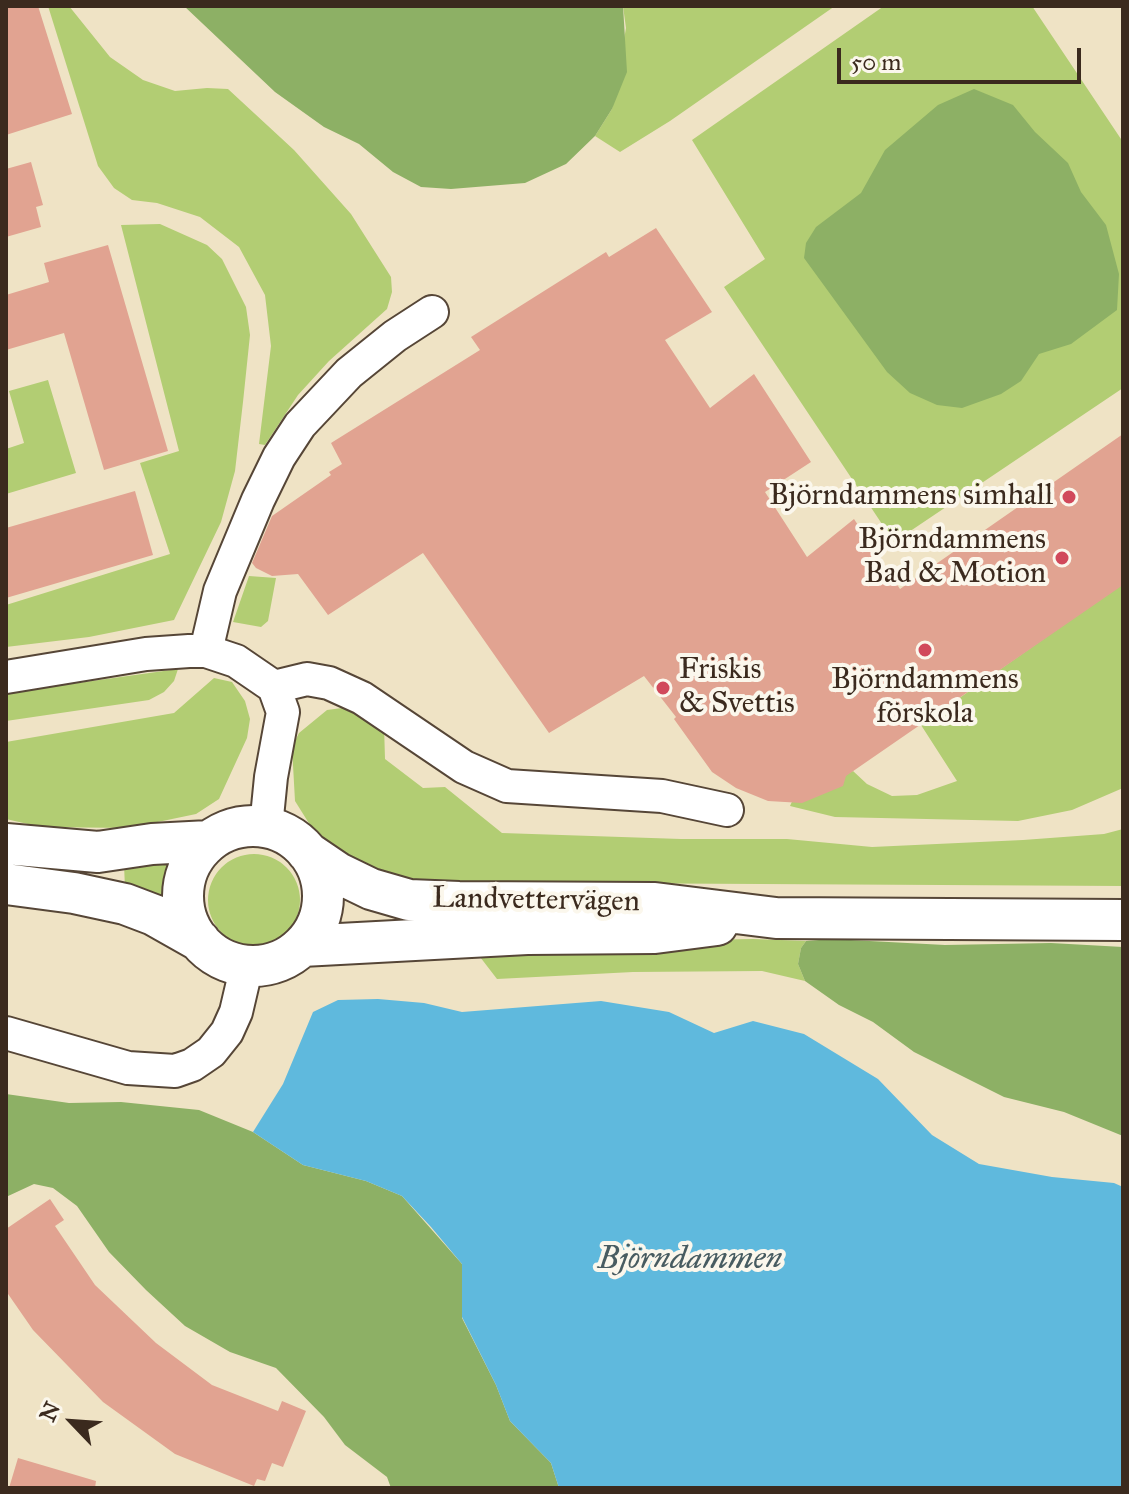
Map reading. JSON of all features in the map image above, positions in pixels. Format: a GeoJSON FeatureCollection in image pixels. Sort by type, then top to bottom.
{"type":"FeatureCollection","features":[{"type":"Feature","properties":{"kind":"street"},"geometry":{"type":"LineString","coordinates":[[206,651],[225,580],[263,489],[300,425],[349,373],[395,336],[432,312]]}},
{"type":"Feature","properties":{"kind":"street"},"geometry":{"type":"LineString","coordinates":[[6,677],[146,654],[206,651],[236,661],[274,687],[283,712],[266,827]]}},
{"type":"Feature","properties":{"kind":"street"},"geometry":{"type":"LineString","coordinates":[[274,687],[307,679],[329,683],[362,698],[464,767],[507,786],[662,796],[727,810]]}},
{"type":"Feature","properties":{"kind":"street"},"geometry":{"type":"LineString","coordinates":[[6,844],[98,852],[152,844],[209,841],[236,828],[266,827],[289,836],[307,852],[321,879],[322,900],[318,920],[302,946],[272,963],[247,965],[221,958],[200,941],[154,915],[125,904],[6,884]]}},
{"type":"Feature","properties":{"kind":"street"},"geometry":{"type":"LineString","coordinates":[[200,941],[185,911],[184,889],[195,858],[209,841]]}},
{"type":"Feature","properties":{"kind":"street","name":"Landvettervägen"},"geometry":{"type":"LineString","coordinates":[[307,852],[338,873],[371,889],[409,900],[655,903],[776,918],[1123,920]]}},
{"type":"Feature","properties":{"kind":"street","name":"Landvettervägen"},"geometry":{"type":"LineString","coordinates":[[302,946],[527,934],[655,933],[776,918]]}},
{"type":"Feature","properties":{"kind":"street"},"geometry":{"type":"LineString","coordinates":[[6,1033],[128,1068],[175,1071],[192,1065],[211,1052],[227,1032],[236,1012],[247,965]]}},
{"type":"Feature","properties":{"kind":"green space"},"geometry":{"type":"Polygon","coordinates":[[[48,6],[69,6],[110,57],[143,80],[175,91],[228,89],[294,150],[351,214],[391,277],[392,292],[387,309],[329,361],[298,395],[265,445],[259,444],[271,346],[265,295],[239,247],[200,217],[157,203],[132,200],[114,188],[98,166],[48,6]]]}},
{"type":"Feature","properties":{"kind":"green space"},"geometry":{"type":"Polygon","coordinates":[[[184,6],[623,6],[627,72],[612,109],[595,136],[566,164],[525,183],[451,189],[421,187],[393,172],[359,144],[324,127],[275,92],[184,6]]]}},
{"type":"Feature","properties":{"kind":"green space"},"geometry":{"type":"Polygon","coordinates":[[[623,6],[835,6],[670,121],[620,152],[595,136],[612,109],[626,28],[623,6]]]}},
{"type":"Feature","properties":{"kind":"green space"},"geometry":{"type":"Polygon","coordinates":[[[884,6],[1032,6],[1123,142],[1123,388],[894,542],[724,287],[765,259],[692,140],[884,6]]]}},
{"type":"Feature","properties":{"kind":"green space"},"geometry":{"type":"Polygon","coordinates":[[[974,89],[1013,105],[1035,132],[1068,163],[1081,192],[1106,225],[1119,274],[1117,310],[1071,344],[1039,354],[1021,381],[1001,394],[962,408],[937,405],[910,393],[887,372],[804,258],[806,243],[816,227],[861,193],[885,150],[938,105],[974,89]]]}},
{"type":"Feature","properties":{"kind":"green space"},"geometry":{"type":"Polygon","coordinates":[[[160,224],[207,245],[222,259],[246,307],[250,335],[235,471],[221,522],[174,620],[89,637],[6,647],[6,605],[170,554],[140,463],[179,451],[121,225],[160,224]]]}},
{"type":"Feature","properties":{"kind":"green space"},"geometry":{"type":"Polygon","coordinates":[[[48,380],[76,473],[6,494],[6,449],[24,443],[9,391],[48,380]]]}},
{"type":"Feature","properties":{"kind":"green space"},"geometry":{"type":"Polygon","coordinates":[[[249,576],[276,578],[268,621],[261,627],[233,622],[249,576]]]}},
{"type":"Feature","properties":{"kind":"green space"},"geometry":{"type":"Polygon","coordinates":[[[1123,583],[1123,788],[1072,810],[1018,821],[835,817],[790,806],[795,795],[853,771],[867,784],[892,796],[917,795],[957,781],[921,725],[1123,583]]]}},
{"type":"Feature","properties":{"kind":"green space"},"geometry":{"type":"Polygon","coordinates":[[[178,669],[174,681],[164,692],[149,700],[6,721],[6,693],[178,669]]]}},
{"type":"Feature","properties":{"kind":"green space"},"geometry":{"type":"Polygon","coordinates":[[[214,678],[232,682],[245,701],[250,719],[247,738],[219,799],[196,814],[129,828],[41,827],[6,819],[6,742],[174,713],[214,678]]]}},
{"type":"Feature","properties":{"kind":"green space"},"geometry":{"type":"Polygon","coordinates":[[[342,708],[384,725],[385,759],[423,788],[445,787],[502,833],[787,839],[872,847],[1023,840],[1104,834],[1123,829],[1123,886],[398,882],[372,875],[320,841],[295,801],[292,747],[299,733],[327,710],[342,708]]]}},
{"type":"Feature","properties":{"kind":"green space"},"geometry":{"type":"Polygon","coordinates":[[[254,854],[272,857],[287,867],[297,882],[300,900],[297,918],[287,933],[272,943],[254,946],[236,943],[221,933],[211,918],[208,900],[211,882],[221,867],[236,857],[254,854]]]}},
{"type":"Feature","properties":{"kind":"green space"},"geometry":{"type":"Polygon","coordinates":[[[175,857],[168,905],[125,889],[124,864],[175,857]]]}},
{"type":"Feature","properties":{"kind":"green space"},"geometry":{"type":"Polygon","coordinates":[[[753,939],[806,941],[801,948],[798,964],[805,981],[762,971],[633,972],[497,979],[477,953],[475,944],[753,939]]]}},
{"type":"Feature","properties":{"kind":"green space"},"geometry":{"type":"Polygon","coordinates":[[[832,939],[945,945],[1051,943],[1123,947],[1123,1136],[1064,1112],[1004,1097],[914,1052],[873,1022],[839,1005],[805,981],[798,964],[801,948],[806,941],[832,939]]]}},
{"type":"Feature","properties":{"kind":"green space"},"geometry":{"type":"Polygon","coordinates":[[[6,1094],[69,1103],[121,1102],[199,1110],[253,1132],[303,1165],[366,1181],[402,1196],[462,1264],[462,1318],[496,1385],[510,1421],[551,1463],[559,1488],[391,1488],[387,1477],[345,1445],[324,1417],[276,1368],[230,1352],[185,1326],[109,1252],[77,1206],[53,1188],[34,1184],[6,1197],[6,1094]]]}},
{"type":"Feature","properties":{"kind":"water","name":"Björndammen"},"geometry":{"type":"Polygon","coordinates":[[[338,1000],[424,1003],[462,1012],[601,1001],[669,1012],[714,1033],[753,1021],[804,1034],[878,1079],[932,1135],[979,1164],[1052,1177],[1114,1183],[1123,1187],[1123,1488],[559,1488],[551,1463],[510,1421],[462,1317],[462,1264],[431,1227],[402,1196],[366,1181],[303,1165],[253,1132],[283,1084],[313,1012],[338,1000]]]}},
{"type":"Feature","properties":{"kind":"building"},"geometry":{"type":"Polygon","coordinates":[[[6,6],[38,6],[72,114],[6,135],[6,6]]]}},
{"type":"Feature","properties":{"kind":"building"},"geometry":{"type":"Polygon","coordinates":[[[31,162],[43,205],[36,207],[41,227],[6,237],[6,169],[31,162]]]}},
{"type":"Feature","properties":{"kind":"building"},"geometry":{"type":"Polygon","coordinates":[[[656,228],[712,312],[665,340],[710,408],[754,374],[811,462],[765,492],[807,557],[854,519],[900,589],[1123,434],[1123,585],[846,776],[843,786],[802,803],[768,801],[736,788],[712,772],[674,719],[676,717],[644,676],[549,733],[423,553],[328,615],[298,574],[272,576],[252,563],[272,516],[342,464],[331,443],[480,350],[471,337],[606,252],[609,257],[656,228]]]}},
{"type":"Feature","properties":{"kind":"building"},"geometry":{"type":"Polygon","coordinates":[[[108,245],[168,451],[104,470],[64,333],[6,350],[6,295],[49,282],[44,263],[108,245]]]}},
{"type":"Feature","properties":{"kind":"building"},"geometry":{"type":"Polygon","coordinates":[[[135,491],[153,555],[6,598],[6,528],[135,491]]]}},
{"type":"Feature","properties":{"kind":"building"},"geometry":{"type":"Polygon","coordinates":[[[50,1199],[64,1220],[55,1226],[95,1285],[156,1343],[212,1385],[278,1411],[282,1401],[306,1411],[283,1467],[272,1463],[265,1481],[257,1479],[254,1486],[175,1454],[103,1402],[33,1330],[6,1291],[6,1229],[50,1199]]]}},
{"type":"Feature","properties":{"kind":"building"},"geometry":{"type":"Polygon","coordinates":[[[18,1458],[96,1481],[95,1488],[9,1488],[18,1458]]]}},
{"type":"Feature","properties":{"kind":"place","name":"Björndammens simhall"},"geometry":{"type":"Point","coordinates":[1069,497]}},
{"type":"Feature","properties":{"kind":"place","name":"Björndammens Bad & Motion"},"geometry":{"type":"Point","coordinates":[1062,558]}},
{"type":"Feature","properties":{"kind":"place","name":"Björndammens förskola"},"geometry":{"type":"Point","coordinates":[925,650]}},
{"type":"Feature","properties":{"kind":"place","name":"Friskis & Svettis"},"geometry":{"type":"Point","coordinates":[663,688]}}]}
